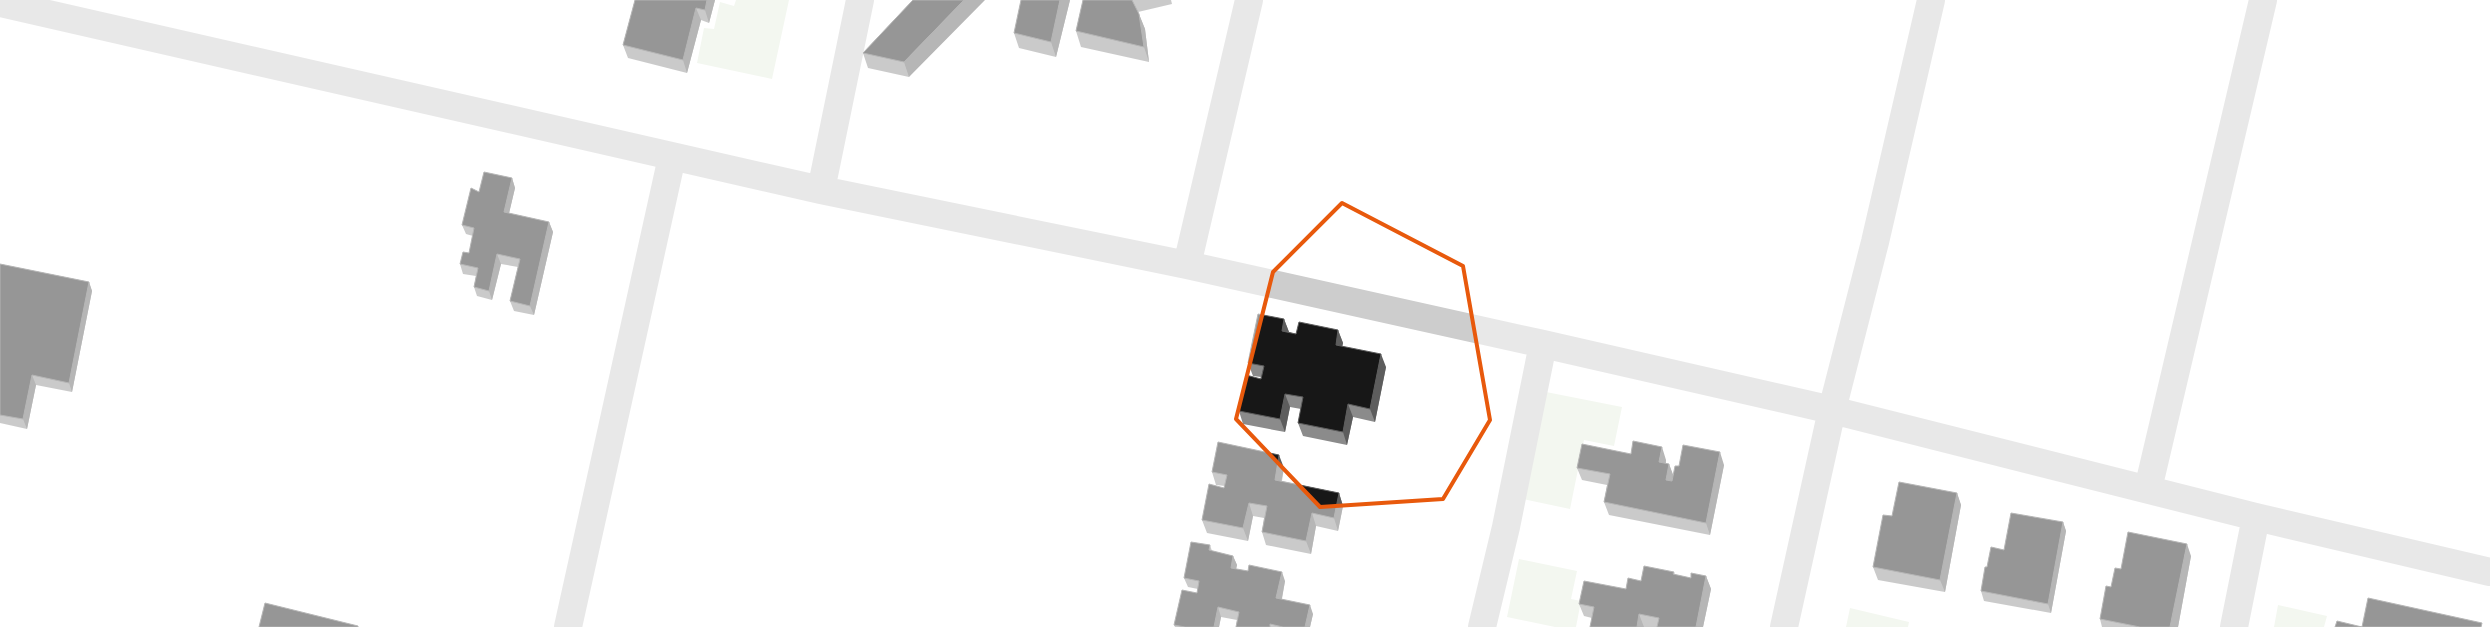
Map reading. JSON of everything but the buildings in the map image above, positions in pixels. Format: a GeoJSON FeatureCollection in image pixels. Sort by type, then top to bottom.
{"type":"FeatureCollection","features":[{"type":"Feature","properties":{"kind":"street"},"geometry":{"type":"LineString","coordinates":[[821,190],[860,0]]}},
{"type":"Feature","properties":{"kind":"street"},"geometry":{"type":"LineString","coordinates":[[1187,265],[1249,0]]}},
{"type":"Feature","properties":{"kind":"street"},"geometry":{"type":"LineString","coordinates":[[1784,627],[1832,410],[1875,242],[1931,0]]}},
{"type":"Feature","properties":{"kind":"street"},"geometry":{"type":"LineString","coordinates":[[2148,489],[2263,0]]}},
{"type":"Feature","properties":{"kind":"street"},"geometry":{"type":"LineString","coordinates":[[0,3],[821,190],[1187,265],[1832,410],[2256,517],[2490,572]]}},
{"type":"Feature","properties":{"kind":"street"},"geometry":{"type":"LineString","coordinates":[[568,627],[672,156]]}},
{"type":"Feature","properties":{"kind":"street"},"geometry":{"type":"LineString","coordinates":[[1482,627],[1506,527],[1543,344]]}},
{"type":"Feature","properties":{"kind":"street"},"geometry":{"type":"LineString","coordinates":[[2234,627],[2256,517]]}},
{"type":"Feature","properties":{"kind":"highlighted area"},"geometry":{"type":"Polygon","coordinates":[[[1342,203],[1463,266],[1490,420],[1443,499],[1320,507],[1236,419],[1273,272],[1342,203]]]}},
{"type":"Feature","properties":{"kind":"green space"},"geometry":{"type":"Polygon","coordinates":[[[736,0],[789,0],[772,79],[697,63],[704,28],[714,29],[720,2],[734,6],[736,0]]]}},
{"type":"Feature","properties":{"kind":"green space"},"geometry":{"type":"Polygon","coordinates":[[[1541,391],[1622,407],[1614,446],[1584,440],[1570,509],[1518,498],[1541,391]]]}},
{"type":"Feature","properties":{"kind":"green space"},"geometry":{"type":"Polygon","coordinates":[[[1519,559],[1577,571],[1571,599],[1581,601],[1576,627],[1555,627],[1507,617],[1519,559]]]}},
{"type":"Feature","properties":{"kind":"green space"},"geometry":{"type":"Polygon","coordinates":[[[2278,605],[2327,616],[2324,627],[2274,627],[2278,605]]]}},
{"type":"Feature","properties":{"kind":"green space"},"geometry":{"type":"Polygon","coordinates":[[[1850,608],[1909,622],[1908,627],[1846,627],[1850,608]]]}}]}
